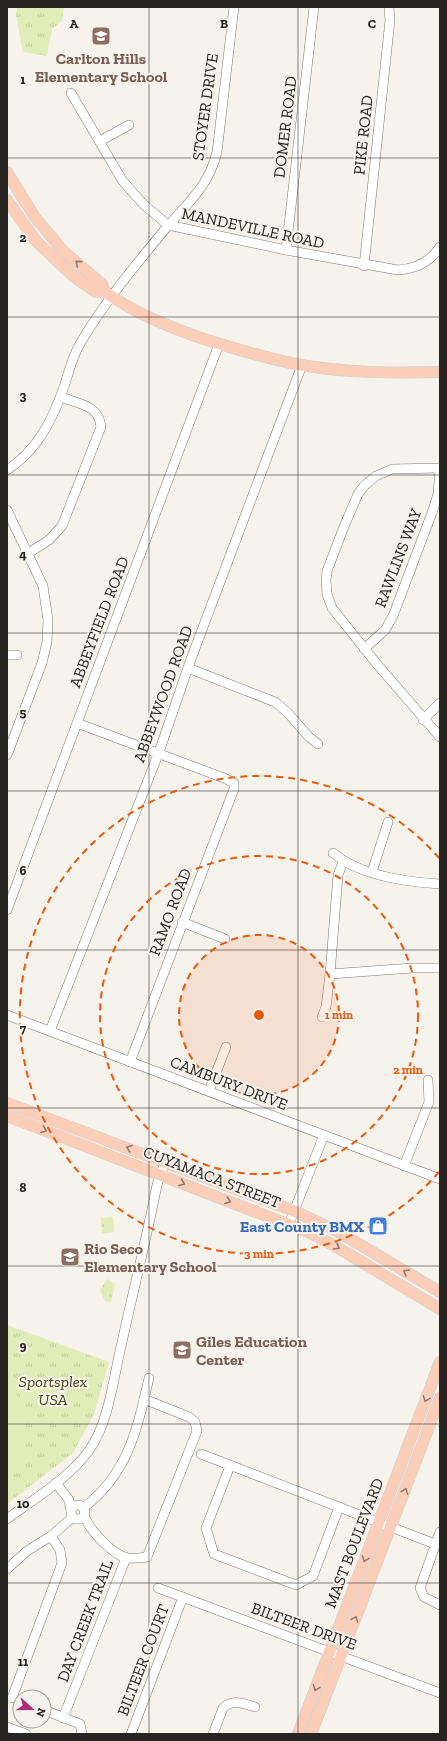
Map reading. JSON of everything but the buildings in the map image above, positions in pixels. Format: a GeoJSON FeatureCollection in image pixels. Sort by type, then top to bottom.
{"type":"FeatureCollection","features":[{"type":"Feature","properties":{"kind":"main road"},"geometry":{"type":"LineString","coordinates":[[7,172],[34,216],[64,252],[102,284],[108,294]]}},
{"type":"Feature","properties":{"kind":"main road"},"geometry":{"type":"LineString","coordinates":[[7,200],[34,240],[73,276],[96,292],[108,294],[135,311],[167,326],[220,344],[302,366],[335,370],[440,372]]}},
{"type":"Feature","properties":{"kind":"main road","name":"CUYAMACA STREET"},"geometry":{"type":"LineString","coordinates":[[7,1103],[294,1211],[337,1231],[440,1292]]}},
{"type":"Feature","properties":{"kind":"main road","name":"CUYAMACA STREET"},"geometry":{"type":"LineString","coordinates":[[7,1116],[289,1224],[335,1246],[440,1309]]}},
{"type":"Feature","properties":{"kind":"main road","name":"MAST BOULEVARD"},"geometry":{"type":"LineString","coordinates":[[298,1734],[440,1362]]}},
{"type":"Feature","properties":{"kind":"main road","name":"MAST BOULEVARD"},"geometry":{"type":"LineString","coordinates":[[311,1734],[440,1398]]}},
{"type":"Feature","properties":{"kind":"street","name":"STOYER DRIVE"},"geometry":{"type":"LineString","coordinates":[[7,470],[25,456],[40,439],[49,424],[80,343],[108,294],[201,189],[217,152],[234,7]]}},
{"type":"Feature","properties":{"kind":"street","name":"DOMER ROAD"},"geometry":{"type":"LineString","coordinates":[[286,250],[314,7]]}},
{"type":"Feature","properties":{"kind":"street","name":"PIKE ROAD"},"geometry":{"type":"LineString","coordinates":[[364,266],[390,24],[389,7]]}},
{"type":"Feature","properties":{"kind":"street","name":"MANDEVILLE ROAD"},"geometry":{"type":"LineString","coordinates":[[71,93],[122,180],[143,204],[168,225],[364,266],[398,270],[412,268],[430,259],[440,247]]}},
{"type":"Feature","properties":{"kind":"street"},"geometry":{"type":"LineString","coordinates":[[100,141],[129,125]]}},
{"type":"Feature","properties":{"kind":"street","name":"ABBEYFIELD ROAD"},"geometry":{"type":"LineString","coordinates":[[7,910],[220,344]]}},
{"type":"Feature","properties":{"kind":"street","name":"ABBEYWOOD ROAD"},"geometry":{"type":"LineString","coordinates":[[50,1031],[159,752],[188,668],[302,366]]}},
{"type":"Feature","properties":{"kind":"street"},"geometry":{"type":"LineString","coordinates":[[27,554],[49,540],[62,526],[101,427],[100,418],[95,410],[60,397]]}},
{"type":"Feature","properties":{"kind":"street"},"geometry":{"type":"LineString","coordinates":[[440,468],[392,469],[376,476],[364,486],[358,494],[327,571],[327,594],[332,608],[423,720],[440,737]]}},
{"type":"Feature","properties":{"kind":"street","name":"RAWLINS WAY"},"geometry":{"type":"LineString","coordinates":[[364,649],[385,630],[393,616],[433,510],[438,494],[440,468]]}},
{"type":"Feature","properties":{"kind":"street"},"geometry":{"type":"LineString","coordinates":[[7,510],[44,592],[48,609],[48,632],[42,664],[10,741],[7,755]]}},
{"type":"Feature","properties":{"kind":"street"},"geometry":{"type":"LineString","coordinates":[[7,655],[17,655]]}},
{"type":"Feature","properties":{"kind":"street"},"geometry":{"type":"LineString","coordinates":[[188,668],[276,702],[309,737],[318,744]]}},
{"type":"Feature","properties":{"kind":"street"},"geometry":{"type":"LineString","coordinates":[[423,720],[440,703]]}},
{"type":"Feature","properties":{"kind":"street"},"geometry":{"type":"LineString","coordinates":[[77,723],[159,752]]}},
{"type":"Feature","properties":{"kind":"street","name":"RAMO ROAD"},"geometry":{"type":"LineString","coordinates":[[130,1062],[182,922],[234,790],[234,783],[159,752]]}},
{"type":"Feature","properties":{"kind":"street"},"geometry":{"type":"LineString","coordinates":[[372,872],[388,822]]}},
{"type":"Feature","properties":{"kind":"street"},"geometry":{"type":"LineString","coordinates":[[333,853],[343,862],[372,872],[417,883],[440,884]]}},
{"type":"Feature","properties":{"kind":"street"},"geometry":{"type":"LineString","coordinates":[[322,1017],[326,1007],[330,974],[338,875],[343,862]]}},
{"type":"Feature","properties":{"kind":"street"},"geometry":{"type":"LineString","coordinates":[[182,922],[225,938]]}},
{"type":"Feature","properties":{"kind":"street"},"geometry":{"type":"LineString","coordinates":[[330,974],[412,968],[440,968]]}},
{"type":"Feature","properties":{"kind":"street","name":"CAMBURY DRIVE"},"geometry":{"type":"LineString","coordinates":[[7,1015],[440,1179]]}},
{"type":"Feature","properties":{"kind":"street"},"geometry":{"type":"LineString","coordinates":[[209,1091],[226,1047]]}},
{"type":"Feature","properties":{"kind":"street"},"geometry":{"type":"LineString","coordinates":[[404,1166],[429,1102],[428,1080]]}},
{"type":"Feature","properties":{"kind":"street"},"geometry":{"type":"LineString","coordinates":[[289,1224],[324,1135]]}},
{"type":"Feature","properties":{"kind":"street"},"geometry":{"type":"LineString","coordinates":[[7,1519],[56,1483],[80,1462],[91,1448],[100,1432],[165,1162]]}},
{"type":"Feature","properties":{"kind":"street"},"geometry":{"type":"LineString","coordinates":[[7,1569],[27,1551],[51,1536],[79,1514],[95,1499],[119,1469],[131,1446],[149,1378]]}},
{"type":"Feature","properties":{"kind":"street"},"geometry":{"type":"LineString","coordinates":[[56,1483],[79,1514],[110,1549],[126,1558],[138,1559],[147,1557],[197,1431],[195,1422],[189,1417],[144,1399]]}},
{"type":"Feature","properties":{"kind":"street"},"geometry":{"type":"LineString","coordinates":[[201,1454],[435,1544]]}},
{"type":"Feature","properties":{"kind":"street"},"geometry":{"type":"LineString","coordinates":[[230,1466],[206,1528],[214,1554],[296,1585],[313,1576],[339,1508]]}},
{"type":"Feature","properties":{"kind":"street"},"geometry":{"type":"LineString","coordinates":[[440,1532],[420,1585],[421,1594],[426,1599],[440,1605]]}},
{"type":"Feature","properties":{"kind":"street"},"geometry":{"type":"LineString","coordinates":[[16,1689],[62,1563],[60,1550],[51,1536]]}},
{"type":"Feature","properties":{"kind":"street","name":"DAY CREEK TRAIL"},"geometry":{"type":"LineString","coordinates":[[63,1718],[126,1558]]}},
{"type":"Feature","properties":{"kind":"street","name":"BILTEER DRIVE"},"geometry":{"type":"LineString","coordinates":[[158,1588],[440,1693]]}},
{"type":"Feature","properties":{"kind":"street","name":"BILTEER COURT"},"geometry":{"type":"LineString","coordinates":[[131,1734],[183,1598]]}},
{"type":"Feature","properties":{"kind":"street"},"geometry":{"type":"LineString","coordinates":[[214,1734],[223,1708],[226,1706],[237,1702],[256,1707]]}},
{"type":"Feature","properties":{"kind":"street"},"geometry":{"type":"LineString","coordinates":[[52,1713],[80,1724],[82,1734]]}},
{"type":"Feature","properties":{"kind":"street"},"geometry":{"type":"LineString","coordinates":[[7,1727],[26,1734]]}},
{"type":"Feature","properties":{"kind":"green space"},"geometry":{"type":"Polygon","coordinates":[[[17,7],[64,7],[62,21],[52,29],[47,56],[23,52],[16,15],[17,7]]]}},
{"type":"Feature","properties":{"kind":"green space"},"geometry":{"type":"Polygon","coordinates":[[[113,1217],[114,1232],[102,1234],[101,1218],[113,1217]]]}},
{"type":"Feature","properties":{"kind":"green space"},"geometry":{"type":"Polygon","coordinates":[[[107,1279],[115,1284],[111,1302],[105,1301],[100,1290],[107,1279]]]}},
{"type":"Feature","properties":{"kind":"green space","name":"Sportsplex USA"},"geometry":{"type":"Polygon","coordinates":[[[7,1325],[109,1362],[94,1414],[73,1453],[7,1504],[7,1325]]]}},
{"type":"Feature","properties":{"kind":"green space"},"geometry":{"type":"Polygon","coordinates":[[[7,1377],[15,1390],[20,1403],[24,1417],[25,1431],[21,1459],[7,1485],[7,1377]]]}},
{"type":"Feature","properties":{"kind":"place","name":"Carlton Hills Elementary School"},"geometry":{"type":"Point","coordinates":[101,36]}},
{"type":"Feature","properties":{"kind":"place","name":"East County BMX"},"geometry":{"type":"Point","coordinates":[378,1226]}},
{"type":"Feature","properties":{"kind":"place","name":"Rio Seco Elementary School"},"geometry":{"type":"Point","coordinates":[70,1257]}},
{"type":"Feature","properties":{"kind":"place","name":"Giles Education Center"},"geometry":{"type":"Point","coordinates":[182,1350]}}]}
